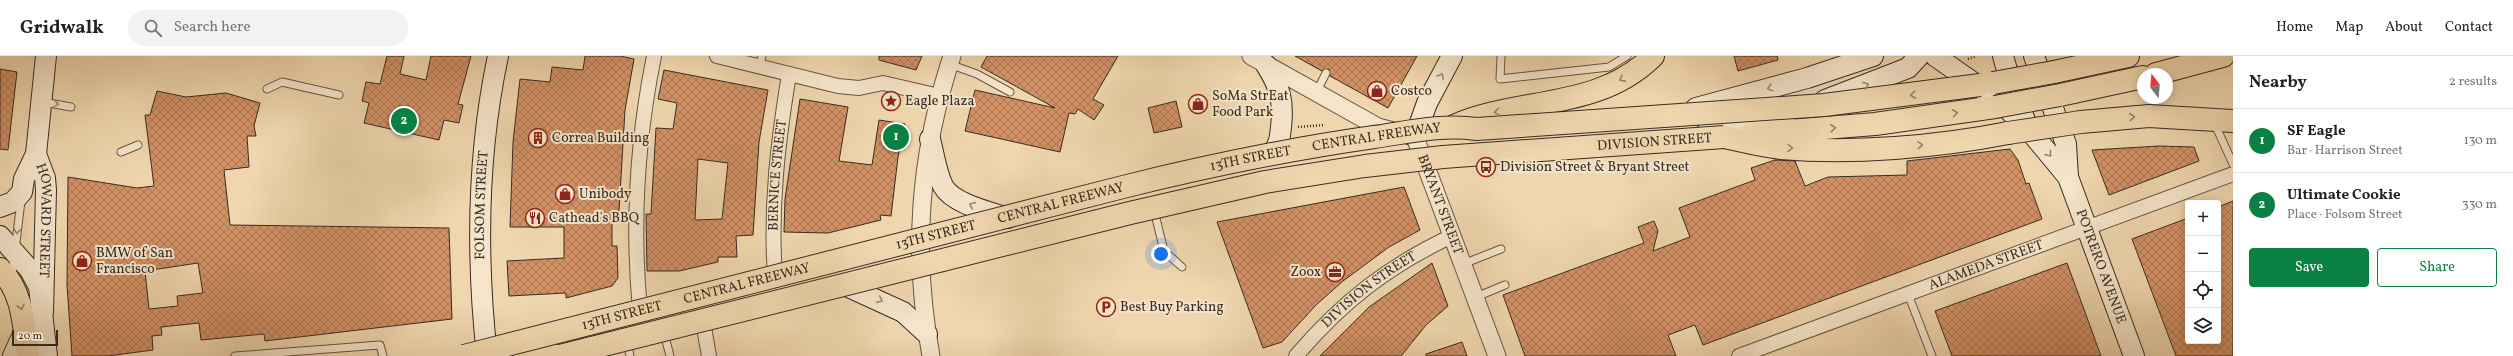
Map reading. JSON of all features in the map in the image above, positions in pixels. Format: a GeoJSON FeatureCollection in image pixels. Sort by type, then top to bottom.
{"type":"FeatureCollection","features":[{"type":"Feature","properties":{"kind":"highway","name":"CENTRAL FREEWAY"},"geometry":{"type":"LineString","coordinates":[[464,356],[1229,161],[1321,144],[1454,126],[1476,116],[1550,103],[1593,92],[1631,74],[1653,56]]}},
{"type":"Feature","properties":{"kind":"highway"},"geometry":{"type":"LineString","coordinates":[[1454,126],[1477,129],[1872,100],[2024,78],[2128,56]]}},
{"type":"Feature","properties":{"kind":"highway"},"geometry":{"type":"LineString","coordinates":[[2173,69],[2223,56]]}},
{"type":"Feature","properties":{"kind":"highway"},"geometry":{"type":"LineString","coordinates":[[1724,137],[1923,118],[2028,102],[2137,78]]}},
{"type":"Feature","properties":{"kind":"highway"},"geometry":{"type":"LineString","coordinates":[[1724,137],[1780,148],[1843,149],[1953,141],[2106,119],[2170,117],[2225,125]]}},
{"type":"Feature","properties":{"kind":"highway","name":"CENTRAL FREEWAY"},"geometry":{"type":"LineString","coordinates":[[560,356],[1130,213],[1265,182],[1365,166],[1443,157],[1724,137]]}},
{"type":"Feature","properties":{"kind":"highway"},"geometry":{"type":"LineString","coordinates":[[0,269],[13,285],[20,304],[28,356]]}},
{"type":"Feature","properties":{"kind":"main road","name":"HOWARD STREET"},"geometry":{"type":"LineString","coordinates":[[0,207],[13,202],[22,192],[24,179],[36,154],[40,102],[46,56]]}},
{"type":"Feature","properties":{"kind":"main road","name":"FOLSOM STREET"},"geometry":{"type":"LineString","coordinates":[[487,353],[481,265],[481,202],[487,122],[498,56]]}},
{"type":"Feature","properties":{"kind":"main road","name":"BRYANT STREET"},"geometry":{"type":"LineString","coordinates":[[1415,137],[1427,103],[1452,56]]}},
{"type":"Feature","properties":{"kind":"main road","name":"DIVISION STREET"},"geometry":{"type":"LineString","coordinates":[[1415,137],[1585,123],[1687,110],[1807,78],[1873,56]]}},
{"type":"Feature","properties":{"kind":"main road","name":"DIVISION STREET"},"geometry":{"type":"LineString","coordinates":[[1422,161],[1688,137],[1756,122],[1816,104],[1908,68],[1919,56]]}},
{"type":"Feature","properties":{"kind":"main road"},"geometry":{"type":"LineString","coordinates":[[1935,56],[1994,97],[2029,130]]}},
{"type":"Feature","properties":{"kind":"main road","name":"POTRERO AVENUE"},"geometry":{"type":"LineString","coordinates":[[2003,56],[2013,91],[2029,130],[2068,177]]}},
{"type":"Feature","properties":{"kind":"main road","name":"POTRERO AVENUE"},"geometry":{"type":"LineString","coordinates":[[2034,56],[2066,144],[2068,177],[2134,356]]}},
{"type":"Feature","properties":{"kind":"main road"},"geometry":{"type":"LineString","coordinates":[[1258,60],[1279,88],[1283,106],[1280,138],[1270,155]]}},
{"type":"Feature","properties":{"kind":"main road","name":"13TH STREET"},"geometry":{"type":"LineString","coordinates":[[460,356],[487,353],[640,310],[1188,172],[1270,155],[1415,137]]}},
{"type":"Feature","properties":{"kind":"main road"},"geometry":{"type":"LineString","coordinates":[[930,139],[941,179],[949,194],[969,205],[1008,218]]}},
{"type":"Feature","properties":{"kind":"main road","name":"HOWARD STREET"},"geometry":{"type":"LineString","coordinates":[[36,154],[45,178],[43,312]]}},
{"type":"Feature","properties":{"kind":"main road","name":"13TH STREET"},"geometry":{"type":"LineString","coordinates":[[568,356],[628,348],[664,331],[844,285],[1154,210],[1298,179],[1422,161]]}},
{"type":"Feature","properties":{"kind":"main road"},"geometry":{"type":"LineString","coordinates":[[0,236],[14,250],[30,270],[39,287],[47,356]]}},
{"type":"Feature","properties":{"kind":"main road"},"geometry":{"type":"LineString","coordinates":[[844,285],[903,312],[927,334]]}},
{"type":"Feature","properties":{"kind":"main road"},"geometry":{"type":"LineString","coordinates":[[13,356],[24,330]]}},
{"type":"Feature","properties":{"kind":"street"},"geometry":{"type":"LineString","coordinates":[[640,310],[635,255],[637,193],[645,108],[654,56]]}},
{"type":"Feature","properties":{"kind":"street"},"geometry":{"type":"LineString","coordinates":[[716,56],[761,62],[789,74],[838,86],[859,88],[883,83],[940,96]]}},
{"type":"Feature","properties":{"kind":"street"},"geometry":{"type":"LineString","coordinates":[[931,356],[927,334],[920,267],[923,187],[930,139],[940,96],[951,60]]}},
{"type":"Feature","properties":{"kind":"street"},"geometry":{"type":"LineString","coordinates":[[1258,60],[1378,126],[1415,137]]}},
{"type":"Feature","properties":{"kind":"street","name":"BERNICE STREET"},"geometry":{"type":"LineString","coordinates":[[774,276],[772,232],[774,188],[789,74]]}},
{"type":"Feature","properties":{"kind":"street","name":"BRYANT STREET"},"geometry":{"type":"LineString","coordinates":[[1415,137],[1422,161],[1498,356]]}},
{"type":"Feature","properties":{"kind":"street","name":"ALAMEDA STREET"},"geometry":{"type":"LineString","coordinates":[[1739,356],[2233,174]]}},
{"type":"Feature","properties":{"kind":"street","name":"DIVISION STREET"},"geometry":{"type":"LineString","coordinates":[[1296,356],[1338,310],[1366,286],[1397,264],[1452,236]]}},
{"type":"Feature","properties":{"kind":"street"},"geometry":{"type":"LineString","coordinates":[[704,322],[709,356]]}},
{"type":"Feature","properties":{"kind":"lane"},"geometry":{"type":"LineString","coordinates":[[1501,56],[1500,79],[1609,67],[1627,56]]}},
{"type":"Feature","properties":{"kind":"lane"},"geometry":{"type":"LineString","coordinates":[[951,60],[1010,92]]}},
{"type":"Feature","properties":{"kind":"lane"},"geometry":{"type":"LineString","coordinates":[[1316,93],[1326,73]]}},
{"type":"Feature","properties":{"kind":"lane"},"geometry":{"type":"LineString","coordinates":[[267,89],[282,82],[339,95]]}},
{"type":"Feature","properties":{"kind":"lane"},"geometry":{"type":"LineString","coordinates":[[40,102],[71,107]]}},
{"type":"Feature","properties":{"kind":"lane"},"geometry":{"type":"LineString","coordinates":[[2225,125],[2233,164]]}},
{"type":"Feature","properties":{"kind":"lane"},"geometry":{"type":"LineString","coordinates":[[121,152],[138,145]]}},
{"type":"Feature","properties":{"kind":"lane","name":"HOWARD STREET"},"geometry":{"type":"LineString","coordinates":[[13,285],[11,270],[22,192]]}},
{"type":"Feature","properties":{"kind":"lane"},"geometry":{"type":"LineString","coordinates":[[1154,210],[1164,251],[1182,267]]}},
{"type":"Feature","properties":{"kind":"lane"},"geometry":{"type":"LineString","coordinates":[[1463,264],[1501,249]]}},
{"type":"Feature","properties":{"kind":"lane"},"geometry":{"type":"LineString","coordinates":[[1476,297],[1505,285]]}},
{"type":"Feature","properties":{"kind":"lane"},"geometry":{"type":"LineString","coordinates":[[1908,294],[1932,356]]}},
{"type":"Feature","properties":{"kind":"lane"},"geometry":{"type":"LineString","coordinates":[[664,331],[670,356]]}},
{"type":"Feature","properties":{"kind":"lane"},"geometry":{"type":"LineString","coordinates":[[235,356],[380,345],[383,356]]}},
{"type":"Feature","properties":{"kind":"path"},"geometry":{"type":"LineString","coordinates":[[1294,127],[1325,124]]}},
{"type":"Feature","properties":{"kind":"building"},"geometry":{"type":"Polygon","coordinates":[[[387,56],[404,56],[400,74],[426,80],[431,56],[471,56],[458,104],[463,105],[459,123],[444,120],[439,140],[364,123],[369,103],[362,101],[366,82],[380,84],[387,56]]]}},
{"type":"Feature","properties":{"kind":"building"},"geometry":{"type":"Polygon","coordinates":[[[585,56],[620,56],[634,59],[625,110],[619,211],[612,211],[612,246],[617,246],[618,278],[612,286],[566,298],[566,293],[509,296],[507,261],[564,258],[564,227],[510,227],[513,142],[520,79],[550,82],[552,67],[583,70],[585,56]]]}},
{"type":"Feature","properties":{"kind":"building"},"geometry":{"type":"Polygon","coordinates":[[[879,56],[922,56],[916,70],[879,60],[879,56]]]}},
{"type":"Feature","properties":{"kind":"building"},"geometry":{"type":"Polygon","coordinates":[[[987,56],[1118,56],[1093,99],[1104,105],[1094,120],[1078,109],[1075,114],[1069,113],[1060,152],[965,131],[975,90],[1055,108],[981,67],[987,56]]]}},
{"type":"Feature","properties":{"kind":"building","name":"Costco"},"geometry":{"type":"Polygon","coordinates":[[[1295,56],[1417,56],[1388,108],[1330,76],[1329,69],[1322,71],[1295,56]]]}},
{"type":"Feature","properties":{"kind":"building"},"geometry":{"type":"Polygon","coordinates":[[[1734,56],[1777,56],[1778,60],[1738,71],[1734,56]]]}},
{"type":"Feature","properties":{"kind":"building"},"geometry":{"type":"Polygon","coordinates":[[[0,69],[17,72],[8,150],[0,149],[0,69]]]}},
{"type":"Feature","properties":{"kind":"building"},"geometry":{"type":"Polygon","coordinates":[[[664,70],[768,90],[759,142],[753,235],[736,236],[737,257],[718,257],[718,262],[679,271],[647,271],[646,214],[651,214],[656,128],[673,129],[677,103],[658,99],[664,70]],[[698,159],[695,220],[722,219],[728,163],[698,159]]]}},
{"type":"Feature","properties":{"kind":"building"},"geometry":{"type":"Polygon","coordinates":[[[157,91],[186,97],[226,93],[260,103],[254,126],[256,136],[247,136],[249,167],[224,170],[230,225],[449,228],[452,319],[265,341],[264,334],[201,340],[199,323],[161,327],[162,335],[152,336],[153,350],[108,356],[72,356],[67,285],[68,177],[137,188],[154,186],[145,115],[150,115],[157,91]],[[198,263],[145,271],[149,309],[178,306],[177,296],[203,293],[198,263]]]}},
{"type":"Feature","properties":{"kind":"building"},"geometry":{"type":"Polygon","coordinates":[[[800,99],[848,107],[839,161],[872,165],[879,120],[905,124],[898,157],[891,216],[880,215],[881,220],[828,233],[784,232],[785,199],[800,99]]]}},
{"type":"Feature","properties":{"kind":"building"},"geometry":{"type":"Polygon","coordinates":[[[1176,101],[1182,127],[1154,133],[1148,108],[1176,101]]]}},
{"type":"Feature","properties":{"kind":"building"},"geometry":{"type":"Polygon","coordinates":[[[2159,146],[2194,147],[2199,161],[2109,195],[2092,150],[2159,146]]]}},
{"type":"Feature","properties":{"kind":"building"},"geometry":{"type":"Polygon","coordinates":[[[2010,149],[2018,160],[2026,184],[2029,183],[2042,219],[1703,345],[1695,325],[1668,335],[1676,356],[1525,356],[1503,295],[1644,243],[1638,227],[1654,221],[1658,231],[1653,251],[1690,237],[1679,208],[1755,180],[1751,168],[1775,160],[1795,161],[1805,186],[1828,177],[1907,175],[1907,161],[2010,149]]]}},
{"type":"Feature","properties":{"kind":"building"},"geometry":{"type":"Polygon","coordinates":[[[1404,187],[1420,230],[1389,247],[1343,281],[1316,305],[1282,342],[1263,348],[1217,222],[1404,187]]]}},
{"type":"Feature","properties":{"kind":"building"},"geometry":{"type":"Polygon","coordinates":[[[2233,201],[2233,356],[2176,356],[2132,239],[2185,219],[2185,344],[2221,344],[2221,206],[2233,201]]]}},
{"type":"Feature","properties":{"kind":"building"},"geometry":{"type":"Polygon","coordinates":[[[1432,263],[1448,306],[1426,325],[1401,356],[1320,356],[1369,307],[1432,263]]]}},
{"type":"Feature","properties":{"kind":"building"},"geometry":{"type":"Polygon","coordinates":[[[2067,263],[2101,356],[1952,356],[1935,311],[2067,263]]]}},
{"type":"Feature","properties":{"kind":"building"},"geometry":{"type":"Polygon","coordinates":[[[1462,342],[1467,356],[1426,356],[1426,354],[1462,342]]]}},
{"type":"Feature","properties":{"kind":"place","name":"Costco"},"geometry":{"type":"Point","coordinates":[1377,91]}},
{"type":"Feature","properties":{"kind":"place","name":"Eagle Plaza"},"geometry":{"type":"Point","coordinates":[891,101]}},
{"type":"Feature","properties":{"kind":"place","name":"SoMa StrEat Food Park"},"geometry":{"type":"Point","coordinates":[1198,104]}},
{"type":"Feature","properties":{"kind":"place","name":"Ultimate Cookie"},"geometry":{"type":"Point","coordinates":[404,121]}},
{"type":"Feature","properties":{"kind":"place","name":"SF Eagle"},"geometry":{"type":"Point","coordinates":[896,137]}},
{"type":"Feature","properties":{"kind":"place","name":"Correa Building"},"geometry":{"type":"Point","coordinates":[538,138]}},
{"type":"Feature","properties":{"kind":"place","name":"Division Street & Bryant Street"},"geometry":{"type":"Point","coordinates":[1486,167]}},
{"type":"Feature","properties":{"kind":"place","name":"Unibody"},"geometry":{"type":"Point","coordinates":[565,194]}},
{"type":"Feature","properties":{"kind":"place","name":"Cathead's BBQ"},"geometry":{"type":"Point","coordinates":[535,218]}},
{"type":"Feature","properties":{"kind":"place","name":"BMW of San Francisco"},"geometry":{"type":"Point","coordinates":[82,261]}},
{"type":"Feature","properties":{"kind":"place","name":"Zoox"},"geometry":{"type":"Point","coordinates":[1335,272]}},
{"type":"Feature","properties":{"kind":"place","name":"Best Buy Parking"},"geometry":{"type":"Point","coordinates":[1106,307]}}]}
